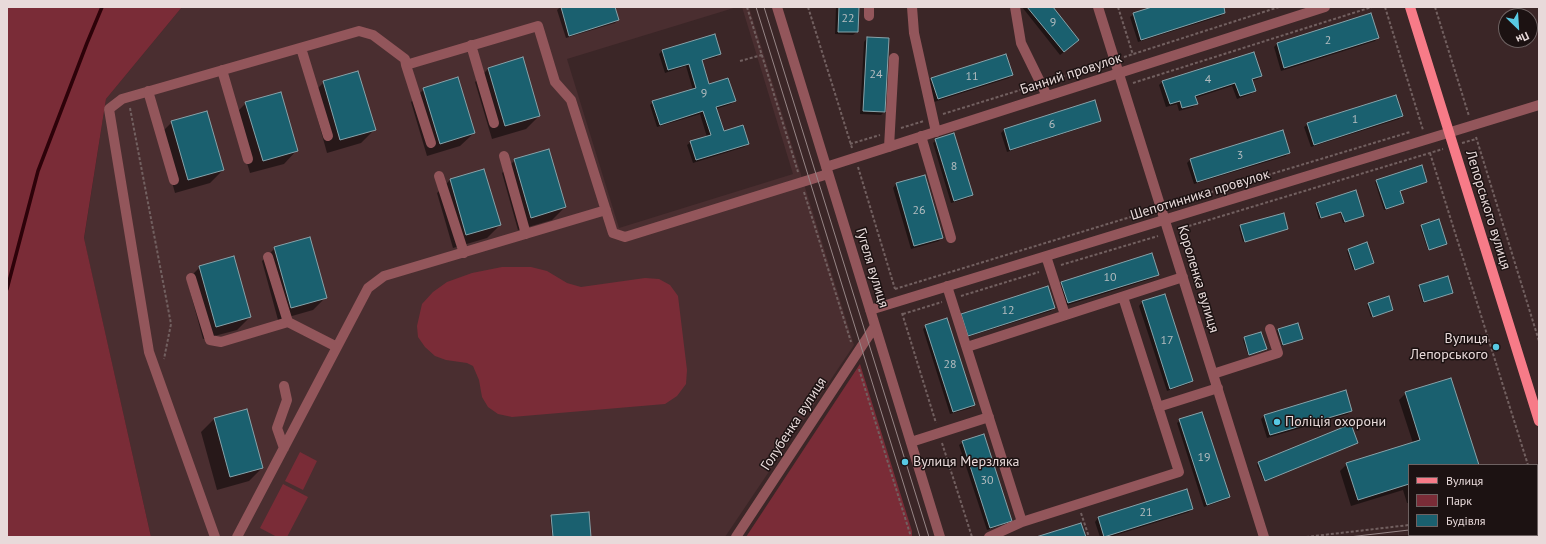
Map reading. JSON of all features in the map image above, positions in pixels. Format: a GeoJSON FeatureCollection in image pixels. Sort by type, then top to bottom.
{"type":"FeatureCollection","features":[{"type":"Feature","properties":{"kind":"main road","name":"Лепорського вулиця"},"geometry":{"type":"LineString","coordinates":[[1410,7],[1539,421]]}},
{"type":"Feature","properties":{"kind":"street","name":"Гугеля вулиця"},"geometry":{"type":"LineString","coordinates":[[777,7],[940,537]]}},
{"type":"Feature","properties":{"kind":"street"},"geometry":{"type":"LineString","coordinates":[[912,7],[914,33],[936,132]]}},
{"type":"Feature","properties":{"kind":"street"},"geometry":{"type":"LineString","coordinates":[[1015,7],[1021,43],[1048,96]]}},
{"type":"Feature","properties":{"kind":"street","name":"Короленка вулиця"},"geometry":{"type":"LineString","coordinates":[[1098,7],[1264,537]]}},
{"type":"Feature","properties":{"kind":"street","name":"Банний провулок"},"geometry":{"type":"LineString","coordinates":[[606,210],[613,233],[625,237],[827,170],[855,158],[921,136],[1325,7]]}},
{"type":"Feature","properties":{"kind":"street"},"geometry":{"type":"LineString","coordinates":[[237,537],[368,288],[384,276],[606,210],[572,100],[555,82],[538,26],[406,65]]}},
{"type":"Feature","properties":{"kind":"street"},"geometry":{"type":"LineString","coordinates":[[215,537],[150,352],[110,109],[122,99],[128,97],[359,31],[373,35],[404,59],[431,143]]}},
{"type":"Feature","properties":{"kind":"street"},"geometry":{"type":"LineString","coordinates":[[471,46],[494,123]]}},
{"type":"Feature","properties":{"kind":"street"},"geometry":{"type":"LineString","coordinates":[[301,48],[328,136]]}},
{"type":"Feature","properties":{"kind":"street"},"geometry":{"type":"LineString","coordinates":[[889,147],[894,58]]}},
{"type":"Feature","properties":{"kind":"street"},"geometry":{"type":"LineString","coordinates":[[222,70],[248,159]]}},
{"type":"Feature","properties":{"kind":"street"},"geometry":{"type":"LineString","coordinates":[[148,92],[174,180]]}},
{"type":"Feature","properties":{"kind":"street","name":"Шепотинника провулок"},"geometry":{"type":"LineString","coordinates":[[870,310],[1539,105]]}},
{"type":"Feature","properties":{"kind":"street"},"geometry":{"type":"LineString","coordinates":[[921,136],[951,238]]}},
{"type":"Feature","properties":{"kind":"street"},"geometry":{"type":"LineString","coordinates":[[504,156],[526,234]]}},
{"type":"Feature","properties":{"kind":"street"},"geometry":{"type":"LineString","coordinates":[[439,176],[464,252]]}},
{"type":"Feature","properties":{"kind":"street"},"geometry":{"type":"LineString","coordinates":[[1046,256],[1065,315]]}},
{"type":"Feature","properties":{"kind":"street"},"geometry":{"type":"LineString","coordinates":[[268,257],[288,322]]}},
{"type":"Feature","properties":{"kind":"street"},"geometry":{"type":"LineString","coordinates":[[191,278],[210,340],[221,342],[288,322],[337,347]]}},
{"type":"Feature","properties":{"kind":"street"},"geometry":{"type":"LineString","coordinates":[[967,347],[1183,278]]}},
{"type":"Feature","properties":{"kind":"street"},"geometry":{"type":"LineString","coordinates":[[947,286],[1022,522]]}},
{"type":"Feature","properties":{"kind":"street"},"geometry":{"type":"LineString","coordinates":[[988,537],[1022,522],[1179,472],[1123,297]]}},
{"type":"Feature","properties":{"kind":"street","name":"Голубенка вулиця"},"geometry":{"type":"LineString","coordinates":[[736,537],[875,326]]}},
{"type":"Feature","properties":{"kind":"street"},"geometry":{"type":"LineString","coordinates":[[1213,374],[1278,353],[1270,329]]}},
{"type":"Feature","properties":{"kind":"street"},"geometry":{"type":"LineString","coordinates":[[284,386],[288,400],[277,428],[284,448]]}},
{"type":"Feature","properties":{"kind":"street"},"geometry":{"type":"LineString","coordinates":[[1158,407],[1218,388]]}},
{"type":"Feature","properties":{"kind":"street"},"geometry":{"type":"LineString","coordinates":[[911,442],[989,417]]}},
{"type":"Feature","properties":{"kind":"path"},"geometry":{"type":"LineString","coordinates":[[808,7],[972,537]]}},
{"type":"Feature","properties":{"kind":"path"},"geometry":{"type":"LineString","coordinates":[[1118,7],[1141,81]]}},
{"type":"Feature","properties":{"kind":"path"},"geometry":{"type":"LineString","coordinates":[[850,144],[1279,7]]}},
{"type":"Feature","properties":{"kind":"path"},"geometry":{"type":"LineString","coordinates":[[1123,87],[1372,7]]}},
{"type":"Feature","properties":{"kind":"path"},"geometry":{"type":"LineString","coordinates":[[1385,7],[1423,128]]}},
{"type":"Feature","properties":{"kind":"path"},"geometry":{"type":"LineString","coordinates":[[1435,7],[1468,114]]}},
{"type":"Feature","properties":{"kind":"path"},"geometry":{"type":"LineString","coordinates":[[740,62],[762,55]]}},
{"type":"Feature","properties":{"kind":"path"},"geometry":{"type":"LineString","coordinates":[[128,97],[171,324],[164,359]]}},
{"type":"Feature","properties":{"kind":"path"},"geometry":{"type":"LineString","coordinates":[[1476,139],[1539,340]]}},
{"type":"Feature","properties":{"kind":"path"},"geometry":{"type":"LineString","coordinates":[[1430,153],[1528,464]]}},
{"type":"Feature","properties":{"kind":"path"},"geometry":{"type":"LineString","coordinates":[[855,356],[911,537]]}},
{"type":"Feature","properties":{"kind":"path"},"geometry":{"type":"LineString","coordinates":[[1078,504],[1089,537]]}},
{"type":"Feature","properties":{"kind":"path"},"geometry":{"type":"LineString","coordinates":[[1306,537],[1408,525]]}},
{"type":"Feature","properties":{"kind":"shaded area"},"geometry":{"type":"Polygon","coordinates":[[[182,7],[737,7],[567,59],[619,228],[793,174],[742,7],[749,7],[854,345],[725,537],[151,537],[84,239],[106,99],[182,7]]]}},
{"type":"Feature","properties":{"kind":"green space"},"geometry":{"type":"Polygon","coordinates":[[[7,7],[182,7],[106,99],[84,238],[151,537],[7,537],[7,7]]]}},
{"type":"Feature","properties":{"kind":"green space"},"geometry":{"type":"Polygon","coordinates":[[[502,267],[531,267],[547,271],[567,283],[581,287],[645,278],[659,279],[670,285],[678,296],[687,370],[686,384],[677,396],[665,404],[512,417],[498,414],[488,407],[482,397],[479,380],[473,366],[467,363],[446,360],[435,356],[425,347],[418,337],[417,326],[422,304],[433,292],[447,282],[472,273],[502,267]]]}},
{"type":"Feature","properties":{"kind":"green space"},"geometry":{"type":"Polygon","coordinates":[[[860,364],[912,531],[912,537],[746,537],[860,364]]]}},
{"type":"Feature","properties":{"kind":"green space"},"geometry":{"type":"Polygon","coordinates":[[[300,452],[317,461],[303,490],[285,481],[300,452]]]}},
{"type":"Feature","properties":{"kind":"green space"},"geometry":{"type":"Polygon","coordinates":[[[283,484],[308,497],[287,537],[277,537],[260,528],[283,484]]]}},
{"type":"Feature","properties":{"kind":"building"},"geometry":{"type":"Polygon","coordinates":[[[561,7],[615,7],[619,20],[569,36],[561,7]]]}},
{"type":"Feature","properties":{"kind":"building"},"geometry":{"type":"Polygon","coordinates":[[[839,7],[859,7],[858,32],[838,32],[839,7]]]}},
{"type":"Feature","properties":{"kind":"building"},"geometry":{"type":"Polygon","coordinates":[[[1027,7],[1053,7],[1079,40],[1064,52],[1027,7]]]}},
{"type":"Feature","properties":{"kind":"building"},"geometry":{"type":"Polygon","coordinates":[[[1152,7],[1224,7],[1225,13],[1141,40],[1133,13],[1152,7]]]}},
{"type":"Feature","properties":{"kind":"building"},"geometry":{"type":"Polygon","coordinates":[[[1371,13],[1379,38],[1284,68],[1277,43],[1371,13]]]}},
{"type":"Feature","properties":{"kind":"building"},"geometry":{"type":"Polygon","coordinates":[[[715,34],[721,54],[702,60],[709,84],[728,78],[736,101],[716,107],[724,131],[743,125],[749,144],[696,160],[690,141],[711,135],[703,111],[660,125],[652,101],[696,88],[689,64],[668,70],[662,50],[715,34]]]}},
{"type":"Feature","properties":{"kind":"building"},"geometry":{"type":"Polygon","coordinates":[[[867,37],[889,38],[885,112],[863,111],[867,37]]]}},
{"type":"Feature","properties":{"kind":"building"},"geometry":{"type":"Polygon","coordinates":[[[1254,52],[1262,76],[1252,79],[1256,91],[1240,96],[1235,83],[1195,96],[1198,104],[1182,108],[1180,101],[1170,104],[1162,81],[1254,52]]]}},
{"type":"Feature","properties":{"kind":"building"},"geometry":{"type":"Polygon","coordinates":[[[1006,54],[1013,75],[938,99],[931,78],[1006,54]]]}},
{"type":"Feature","properties":{"kind":"building"},"geometry":{"type":"Polygon","coordinates":[[[523,57],[540,116],[505,126],[488,68],[523,57]]]}},
{"type":"Feature","properties":{"kind":"building"},"geometry":{"type":"Polygon","coordinates":[[[358,71],[376,130],[340,140],[323,81],[358,71]]]}},
{"type":"Feature","properties":{"kind":"building"},"geometry":{"type":"Polygon","coordinates":[[[458,77],[475,133],[440,144],[423,88],[458,77]]]}},
{"type":"Feature","properties":{"kind":"building"},"geometry":{"type":"Polygon","coordinates":[[[281,92],[298,151],[263,161],[245,102],[281,92]]]}},
{"type":"Feature","properties":{"kind":"building"},"geometry":{"type":"Polygon","coordinates":[[[1396,95],[1403,116],[1314,145],[1307,123],[1396,95]]]}},
{"type":"Feature","properties":{"kind":"building"},"geometry":{"type":"Polygon","coordinates":[[[1095,100],[1101,121],[1010,150],[1004,129],[1095,100]]]}},
{"type":"Feature","properties":{"kind":"building"},"geometry":{"type":"Polygon","coordinates":[[[207,111],[224,170],[188,180],[171,121],[207,111]]]}},
{"type":"Feature","properties":{"kind":"building"},"geometry":{"type":"Polygon","coordinates":[[[1283,130],[1290,153],[1197,182],[1190,159],[1283,130]]]}},
{"type":"Feature","properties":{"kind":"building"},"geometry":{"type":"Polygon","coordinates":[[[954,133],[973,195],[954,201],[935,139],[954,133]]]}},
{"type":"Feature","properties":{"kind":"building"},"geometry":{"type":"Polygon","coordinates":[[[549,149],[566,207],[531,218],[514,159],[549,149]]]}},
{"type":"Feature","properties":{"kind":"building"},"geometry":{"type":"Polygon","coordinates":[[[1422,165],[1427,182],[1400,191],[1404,203],[1386,209],[1376,180],[1422,165]]]}},
{"type":"Feature","properties":{"kind":"building"},"geometry":{"type":"Polygon","coordinates":[[[484,169],[501,225],[466,235],[450,179],[484,169]]]}},
{"type":"Feature","properties":{"kind":"building"},"geometry":{"type":"Polygon","coordinates":[[[925,175],[943,238],[914,246],[896,183],[925,175]]]}},
{"type":"Feature","properties":{"kind":"building"},"geometry":{"type":"Polygon","coordinates":[[[1356,190],[1364,216],[1345,222],[1341,212],[1321,218],[1316,203],[1356,190]]]}},
{"type":"Feature","properties":{"kind":"building"},"geometry":{"type":"Polygon","coordinates":[[[1284,213],[1288,229],[1245,242],[1240,225],[1284,213]]]}},
{"type":"Feature","properties":{"kind":"building"},"geometry":{"type":"Polygon","coordinates":[[[1439,219],[1447,244],[1429,250],[1421,225],[1439,219]]]}},
{"type":"Feature","properties":{"kind":"building"},"geometry":{"type":"Polygon","coordinates":[[[310,237],[327,298],[291,308],[274,247],[310,237]]]}},
{"type":"Feature","properties":{"kind":"building"},"geometry":{"type":"Polygon","coordinates":[[[1367,242],[1374,263],[1355,270],[1348,249],[1367,242]]]}},
{"type":"Feature","properties":{"kind":"building"},"geometry":{"type":"Polygon","coordinates":[[[1152,253],[1159,275],[1068,303],[1061,282],[1152,253]]]}},
{"type":"Feature","properties":{"kind":"building"},"geometry":{"type":"Polygon","coordinates":[[[234,256],[251,317],[216,327],[199,266],[234,256]]]}},
{"type":"Feature","properties":{"kind":"building"},"geometry":{"type":"Polygon","coordinates":[[[1448,276],[1453,293],[1424,302],[1419,285],[1448,276]]]}},
{"type":"Feature","properties":{"kind":"building"},"geometry":{"type":"Polygon","coordinates":[[[1048,286],[1055,308],[968,336],[961,314],[1048,286]]]}},
{"type":"Feature","properties":{"kind":"building"},"geometry":{"type":"Polygon","coordinates":[[[1165,294],[1193,381],[1170,389],[1142,301],[1165,294]]]}},
{"type":"Feature","properties":{"kind":"building"},"geometry":{"type":"Polygon","coordinates":[[[1389,296],[1393,310],[1373,317],[1368,303],[1389,296]]]}},
{"type":"Feature","properties":{"kind":"building"},"geometry":{"type":"Polygon","coordinates":[[[947,318],[975,405],[953,412],[925,325],[947,318]]]}},
{"type":"Feature","properties":{"kind":"building"},"geometry":{"type":"Polygon","coordinates":[[[1298,323],[1303,339],[1283,345],[1278,329],[1298,323]]]}},
{"type":"Feature","properties":{"kind":"building"},"geometry":{"type":"Polygon","coordinates":[[[1261,332],[1267,349],[1249,355],[1244,337],[1261,332]]]}},
{"type":"Feature","properties":{"kind":"building"},"geometry":{"type":"Polygon","coordinates":[[[1451,378],[1479,464],[1408,464],[1408,484],[1358,500],[1346,463],[1420,440],[1405,392],[1451,378]]]}},
{"type":"Feature","properties":{"kind":"building"},"geometry":{"type":"Polygon","coordinates":[[[1346,390],[1352,411],[1270,435],[1264,415],[1346,390]]]}},
{"type":"Feature","properties":{"kind":"building"},"geometry":{"type":"Polygon","coordinates":[[[247,409],[263,468],[230,477],[214,418],[247,409]]]}},
{"type":"Feature","properties":{"kind":"building"},"geometry":{"type":"Polygon","coordinates":[[[1202,412],[1230,497],[1207,505],[1179,419],[1202,412]]]}},
{"type":"Feature","properties":{"kind":"building"},"geometry":{"type":"Polygon","coordinates":[[[1351,424],[1358,443],[1265,481],[1258,462],[1351,424]]]}},
{"type":"Feature","properties":{"kind":"building"},"geometry":{"type":"Polygon","coordinates":[[[984,434],[1012,521],[990,528],[962,441],[984,434]]]}},
{"type":"Feature","properties":{"kind":"building"},"geometry":{"type":"Polygon","coordinates":[[[1187,489],[1193,509],[1104,537],[1098,517],[1187,489]]]}},
{"type":"Feature","properties":{"kind":"building"},"geometry":{"type":"Polygon","coordinates":[[[589,512],[591,537],[553,537],[551,515],[589,512]]]}},
{"type":"Feature","properties":{"kind":"building"},"geometry":{"type":"Polygon","coordinates":[[[1081,523],[1086,537],[1036,537],[1081,523]]]}},
{"type":"Feature","properties":{"kind":"waterway"},"geometry":{"type":"LineString","coordinates":[[7,289],[38,171],[102,7]]}},
{"type":"Feature","properties":{"kind":"tram line"},"geometry":{"type":"LineString","coordinates":[[756,7],[920,537]]}},
{"type":"Feature","properties":{"kind":"tram line"},"geometry":{"type":"LineString","coordinates":[[764,7],[929,537]]}},
{"type":"Feature","properties":{"kind":"tram line"},"geometry":{"type":"LineString","coordinates":[[1349,537],[1408,530]]}},
{"type":"Feature","properties":{"kind":"tram line"},"geometry":{"type":"LineString","coordinates":[[1406,537],[1414,536]]}},
{"type":"Feature","properties":{"kind":"place","name":"Вулиця Лепорського"},"geometry":{"type":"Point","coordinates":[1496,347]}},
{"type":"Feature","properties":{"kind":"place","name":"Поліція охорони"},"geometry":{"type":"Point","coordinates":[1277,422]}},
{"type":"Feature","properties":{"kind":"place","name":"Вулиця Мерзляка"},"geometry":{"type":"Point","coordinates":[905,462]}}]}
